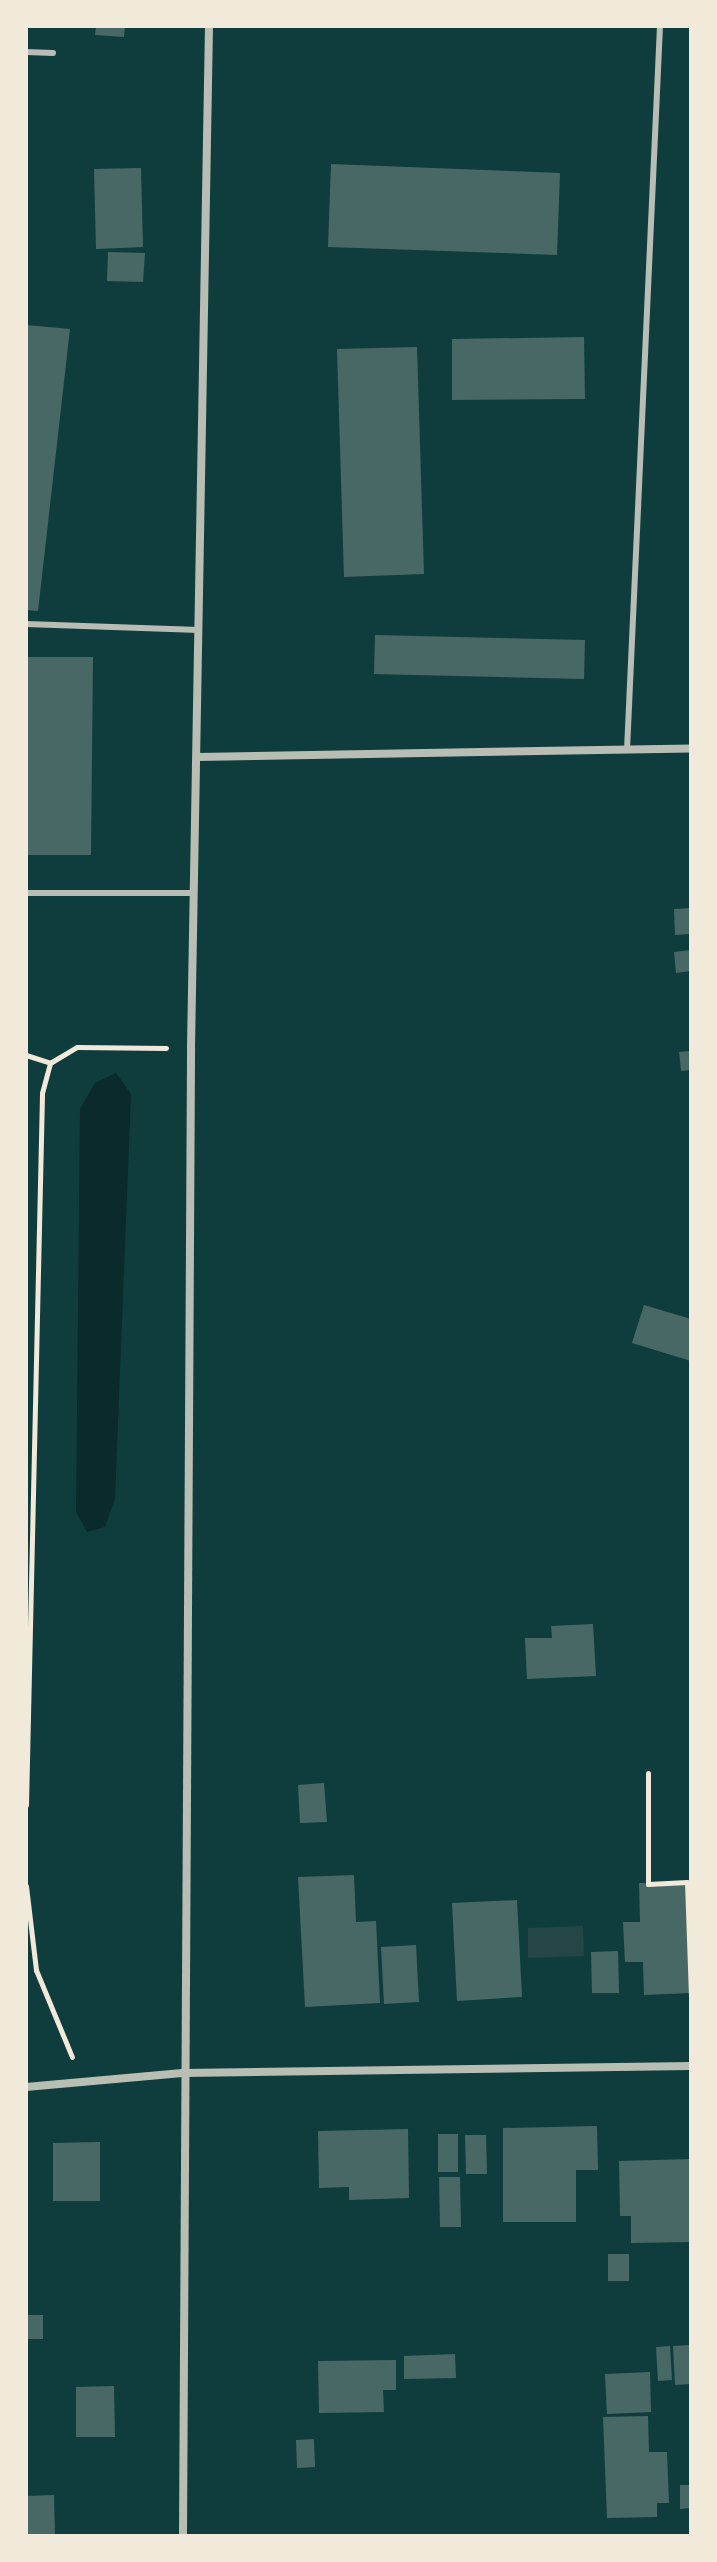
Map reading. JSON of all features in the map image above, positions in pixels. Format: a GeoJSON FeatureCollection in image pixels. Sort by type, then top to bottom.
{"type":"FeatureCollection","features":[{"type":"Feature","properties":{"kind":"street"},"geometry":{"type":"LineString","coordinates":[[183,2536],[182,2073],[191,1047],[209,26]]}},
{"type":"Feature","properties":{"kind":"street"},"geometry":{"type":"LineString","coordinates":[[197,757],[691,748]]}},
{"type":"Feature","properties":{"kind":"street"},"geometry":{"type":"LineString","coordinates":[[26,2087],[182,2073],[691,2066]]}},
{"type":"Feature","properties":{"kind":"lane"},"geometry":{"type":"LineString","coordinates":[[626,750],[660,26]]}},
{"type":"Feature","properties":{"kind":"lane"},"geometry":{"type":"LineString","coordinates":[[26,52],[53,53]]}},
{"type":"Feature","properties":{"kind":"lane"},"geometry":{"type":"LineString","coordinates":[[26,624],[199,630]]}},
{"type":"Feature","properties":{"kind":"lane"},"geometry":{"type":"LineString","coordinates":[[26,893],[194,893]]}},
{"type":"Feature","properties":{"kind":"path"},"geometry":{"type":"LineString","coordinates":[[26,1805],[42,1093],[50,1063],[77,1047],[191,1047]]}},
{"type":"Feature","properties":{"kind":"path"},"geometry":{"type":"LineString","coordinates":[[26,1055],[50,1063]]}},
{"type":"Feature","properties":{"kind":"path"},"geometry":{"type":"LineString","coordinates":[[648,1773],[648,1884],[687,1882],[691,1994]]}},
{"type":"Feature","properties":{"kind":"path"},"geometry":{"type":"LineString","coordinates":[[26,1886],[36,1970],[84,2081]]}},
{"type":"Feature","properties":{"kind":"shaded area"},"geometry":{"type":"Polygon","coordinates":[[[116,1073],[131,1094],[115,1498],[105,1527],[87,1532],[76,1512],[80,1109],[95,1083],[116,1073]]]}},
{"type":"Feature","properties":{"kind":"shaded area"},"geometry":{"type":"Polygon","coordinates":[[[583,1926],[584,1956],[528,1958],[528,1928],[583,1926]]]}},
{"type":"Feature","properties":{"kind":"building"},"geometry":{"type":"Polygon","coordinates":[[[96,26],[125,26],[124,37],[95,35],[96,26]]]}},
{"type":"Feature","properties":{"kind":"building"},"geometry":{"type":"Polygon","coordinates":[[[331,164],[560,173],[557,255],[328,247],[331,164]]]}},
{"type":"Feature","properties":{"kind":"building"},"geometry":{"type":"Polygon","coordinates":[[[141,168],[143,247],[96,249],[94,169],[141,168]]]}},
{"type":"Feature","properties":{"kind":"building"},"geometry":{"type":"Polygon","coordinates":[[[108,252],[145,253],[143,282],[107,281],[108,252]]]}},
{"type":"Feature","properties":{"kind":"building"},"geometry":{"type":"Polygon","coordinates":[[[26,325],[70,329],[38,611],[26,610],[26,325]]]}},
{"type":"Feature","properties":{"kind":"building"},"geometry":{"type":"Polygon","coordinates":[[[584,337],[585,399],[452,400],[452,339],[584,337]]]}},
{"type":"Feature","properties":{"kind":"building"},"geometry":{"type":"Polygon","coordinates":[[[417,347],[424,574],[344,577],[337,349],[417,347]]]}},
{"type":"Feature","properties":{"kind":"building"},"geometry":{"type":"Polygon","coordinates":[[[375,635],[585,640],[584,679],[374,674],[375,635]]]}},
{"type":"Feature","properties":{"kind":"building"},"geometry":{"type":"Polygon","coordinates":[[[26,657],[93,657],[91,855],[26,855],[26,657]]]}},
{"type":"Feature","properties":{"kind":"building"},"geometry":{"type":"Polygon","coordinates":[[[691,908],[691,934],[675,935],[674,909],[691,908]]]}},
{"type":"Feature","properties":{"kind":"building"},"geometry":{"type":"Polygon","coordinates":[[[691,950],[691,971],[676,973],[674,952],[691,950]]]}},
{"type":"Feature","properties":{"kind":"building"},"geometry":{"type":"Polygon","coordinates":[[[691,1051],[691,1070],[681,1071],[679,1052],[691,1051]]]}},
{"type":"Feature","properties":{"kind":"building"},"geometry":{"type":"Polygon","coordinates":[[[644,1305],[691,1319],[691,1361],[632,1343],[644,1305]]]}},
{"type":"Feature","properties":{"kind":"building"},"geometry":{"type":"Polygon","coordinates":[[[593,1624],[596,1676],[527,1679],[525,1638],[552,1638],[551,1626],[593,1624]]]}},
{"type":"Feature","properties":{"kind":"building"},"geometry":{"type":"Polygon","coordinates":[[[324,1783],[327,1822],[300,1823],[298,1785],[324,1783]]]}},
{"type":"Feature","properties":{"kind":"building"},"geometry":{"type":"Polygon","coordinates":[[[354,1875],[356,1922],[376,1921],[380,2003],[305,2007],[298,1877],[354,1875]]]}},
{"type":"Feature","properties":{"kind":"building"},"geometry":{"type":"Polygon","coordinates":[[[687,1882],[691,1993],[644,1995],[643,1962],[625,1962],[623,1922],[640,1922],[639,1883],[687,1882]]]}},
{"type":"Feature","properties":{"kind":"building"},"geometry":{"type":"Polygon","coordinates":[[[517,1900],[522,1997],[457,2001],[452,1903],[517,1900]]]}},
{"type":"Feature","properties":{"kind":"building"},"geometry":{"type":"Polygon","coordinates":[[[416,1945],[419,2002],[384,2004],[381,1947],[416,1945]]]}},
{"type":"Feature","properties":{"kind":"building"},"geometry":{"type":"Polygon","coordinates":[[[618,1951],[619,1993],[592,1993],[591,1952],[618,1951]]]}},
{"type":"Feature","properties":{"kind":"building"},"geometry":{"type":"Polygon","coordinates":[[[597,2126],[598,2170],[576,2170],[576,2222],[503,2222],[503,2128],[597,2126]]]}},
{"type":"Feature","properties":{"kind":"building"},"geometry":{"type":"Polygon","coordinates":[[[408,2129],[409,2198],[349,2200],[349,2187],[319,2188],[318,2131],[408,2129]]]}},
{"type":"Feature","properties":{"kind":"building"},"geometry":{"type":"Polygon","coordinates":[[[438,2134],[458,2134],[458,2172],[438,2172],[438,2134]]]}},
{"type":"Feature","properties":{"kind":"building"},"geometry":{"type":"Polygon","coordinates":[[[465,2135],[486,2135],[487,2174],[466,2174],[465,2135]]]}},
{"type":"Feature","properties":{"kind":"building"},"geometry":{"type":"Polygon","coordinates":[[[100,2142],[100,2201],[53,2201],[53,2143],[100,2142]]]}},
{"type":"Feature","properties":{"kind":"building"},"geometry":{"type":"Polygon","coordinates":[[[691,2159],[691,2242],[631,2243],[631,2216],[620,2216],[619,2161],[691,2159]]]}},
{"type":"Feature","properties":{"kind":"building"},"geometry":{"type":"Polygon","coordinates":[[[439,2177],[460,2177],[461,2227],[440,2227],[439,2177]]]}},
{"type":"Feature","properties":{"kind":"building"},"geometry":{"type":"Polygon","coordinates":[[[608,2254],[629,2254],[629,2281],[608,2281],[608,2254]]]}},
{"type":"Feature","properties":{"kind":"building"},"geometry":{"type":"Polygon","coordinates":[[[26,2315],[43,2315],[43,2339],[26,2339],[26,2315]]]}},
{"type":"Feature","properties":{"kind":"building"},"geometry":{"type":"Polygon","coordinates":[[[691,2345],[691,2384],[675,2385],[673,2346],[691,2345]]]}},
{"type":"Feature","properties":{"kind":"building"},"geometry":{"type":"Polygon","coordinates":[[[670,2346],[672,2380],[658,2381],[656,2347],[670,2346]]]}},
{"type":"Feature","properties":{"kind":"building"},"geometry":{"type":"Polygon","coordinates":[[[455,2354],[456,2378],[404,2379],[404,2356],[455,2354]]]}},
{"type":"Feature","properties":{"kind":"building"},"geometry":{"type":"Polygon","coordinates":[[[396,2360],[396,2390],[383,2390],[384,2412],[319,2413],[318,2361],[396,2360]]]}},
{"type":"Feature","properties":{"kind":"building"},"geometry":{"type":"Polygon","coordinates":[[[650,2372],[651,2412],[607,2414],[605,2374],[650,2372]]]}},
{"type":"Feature","properties":{"kind":"building"},"geometry":{"type":"Polygon","coordinates":[[[114,2386],[115,2437],[76,2437],[76,2387],[114,2386]]]}},
{"type":"Feature","properties":{"kind":"building"},"geometry":{"type":"Polygon","coordinates":[[[648,2416],[649,2452],[667,2452],[669,2503],[657,2503],[657,2517],[607,2518],[603,2417],[648,2416]]]}},
{"type":"Feature","properties":{"kind":"building"},"geometry":{"type":"Polygon","coordinates":[[[314,2439],[315,2467],[297,2468],[296,2440],[314,2439]]]}},
{"type":"Feature","properties":{"kind":"building"},"geometry":{"type":"Polygon","coordinates":[[[680,2485],[691,2485],[691,2508],[680,2509],[680,2485]]]}},
{"type":"Feature","properties":{"kind":"building"},"geometry":{"type":"Polygon","coordinates":[[[54,2495],[55,2536],[26,2536],[26,2496],[54,2495]]]}}]}
